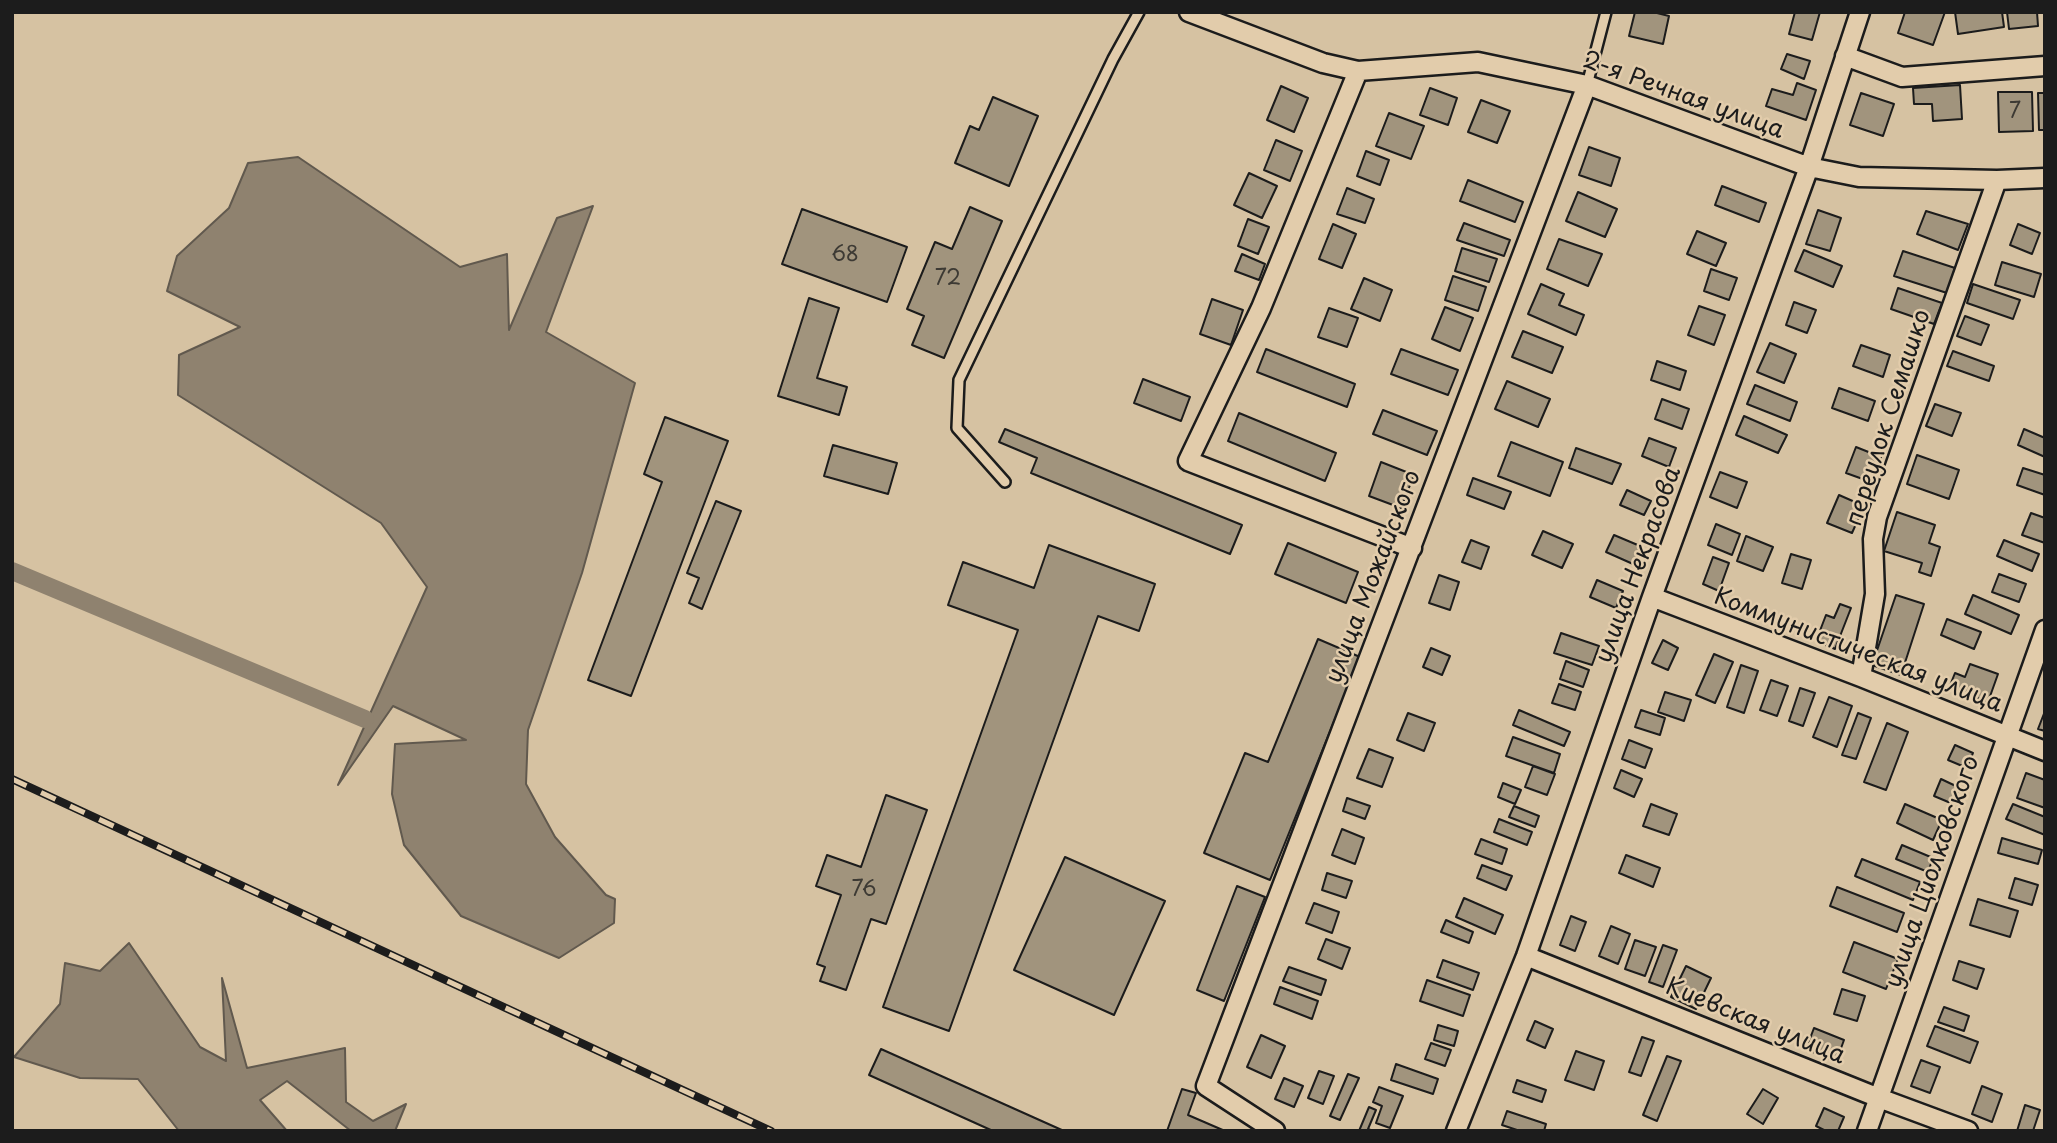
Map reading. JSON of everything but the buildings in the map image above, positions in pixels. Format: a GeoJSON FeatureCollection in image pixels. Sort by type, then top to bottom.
{"type":"FeatureCollection","features":[{"type":"Feature","properties":{"kind":"street","name":"2-я Речная улица"},"geometry":{"type":"LineString","coordinates":[[1189,12],[1323,63],[1358,71],[1478,62],[1587,85],[1809,167],[1859,177],[1997,180],[2045,178]]}},
{"type":"Feature","properties":{"kind":"street","name":"улица Некрасова"},"geometry":{"type":"LineString","coordinates":[[1456,1131],[1526,956],[1652,597],[1809,167],[1860,12]]}},
{"type":"Feature","properties":{"kind":"street"},"geometry":{"type":"LineString","coordinates":[[1845,56],[1902,77],[2045,66]]}},
{"type":"Feature","properties":{"kind":"street"},"geometry":{"type":"LineString","coordinates":[[1358,71],[1261,308],[1188,461],[1412,548]]}},
{"type":"Feature","properties":{"kind":"street","name":"улица Можайского"},"geometry":{"type":"LineString","coordinates":[[1275,1131],[1206,1086],[1587,85]]}},
{"type":"Feature","properties":{"kind":"street","name":"переулок Семашко"},"geometry":{"type":"LineString","coordinates":[[1861,677],[1875,594],[1873,538],[1877,517],[1997,180]]}},
{"type":"Feature","properties":{"kind":"street","name":"Коммунистическая улица"},"geometry":{"type":"LineString","coordinates":[[1652,597],[2045,751]]}},
{"type":"Feature","properties":{"kind":"street","name":"улица Циолковского"},"geometry":{"type":"LineString","coordinates":[[1867,1131],[2045,630]]}},
{"type":"Feature","properties":{"kind":"street","name":"Киевская улица"},"geometry":{"type":"LineString","coordinates":[[1526,956],[1878,1098],[1968,1131]]}},
{"type":"Feature","properties":{"kind":"lane"},"geometry":{"type":"LineString","coordinates":[[1005,482],[957,428],[959,380],[1113,59],[1139,12]]}},
{"type":"Feature","properties":{"kind":"lane"},"geometry":{"type":"LineString","coordinates":[[1587,85],[1606,12]]}},
{"type":"Feature","properties":{"kind":"shaded area"},"geometry":{"type":"Polygon","coordinates":[[[298,157],[460,267],[507,254],[509,330],[557,218],[593,206],[546,332],[635,383],[582,573],[528,730],[526,784],[555,837],[606,895],[615,899],[614,923],[559,958],[461,916],[404,845],[392,794],[395,744],[466,740],[393,706],[338,785],[427,587],[381,523],[178,395],[179,355],[240,327],[167,291],[177,256],[229,208],[248,163],[298,157]]]}},
{"type":"Feature","properties":{"kind":"shaded area"},"geometry":{"type":"Polygon","coordinates":[[[129,943],[200,1047],[226,1061],[222,978],[247,1068],[345,1048],[346,1102],[373,1121],[406,1104],[395,1131],[351,1131],[287,1081],[260,1100],[287,1131],[179,1131],[138,1079],[80,1078],[14,1057],[60,1004],[65,963],[100,971],[129,943]]]}},
{"type":"Feature","properties":{"kind":"waterway"},"geometry":{"type":"LineString","coordinates":[[12,571],[365,719]]}},
{"type":"Feature","properties":{"kind":"railway"},"geometry":{"type":"LineString","coordinates":[[12,779],[771,1131]]}}]}
